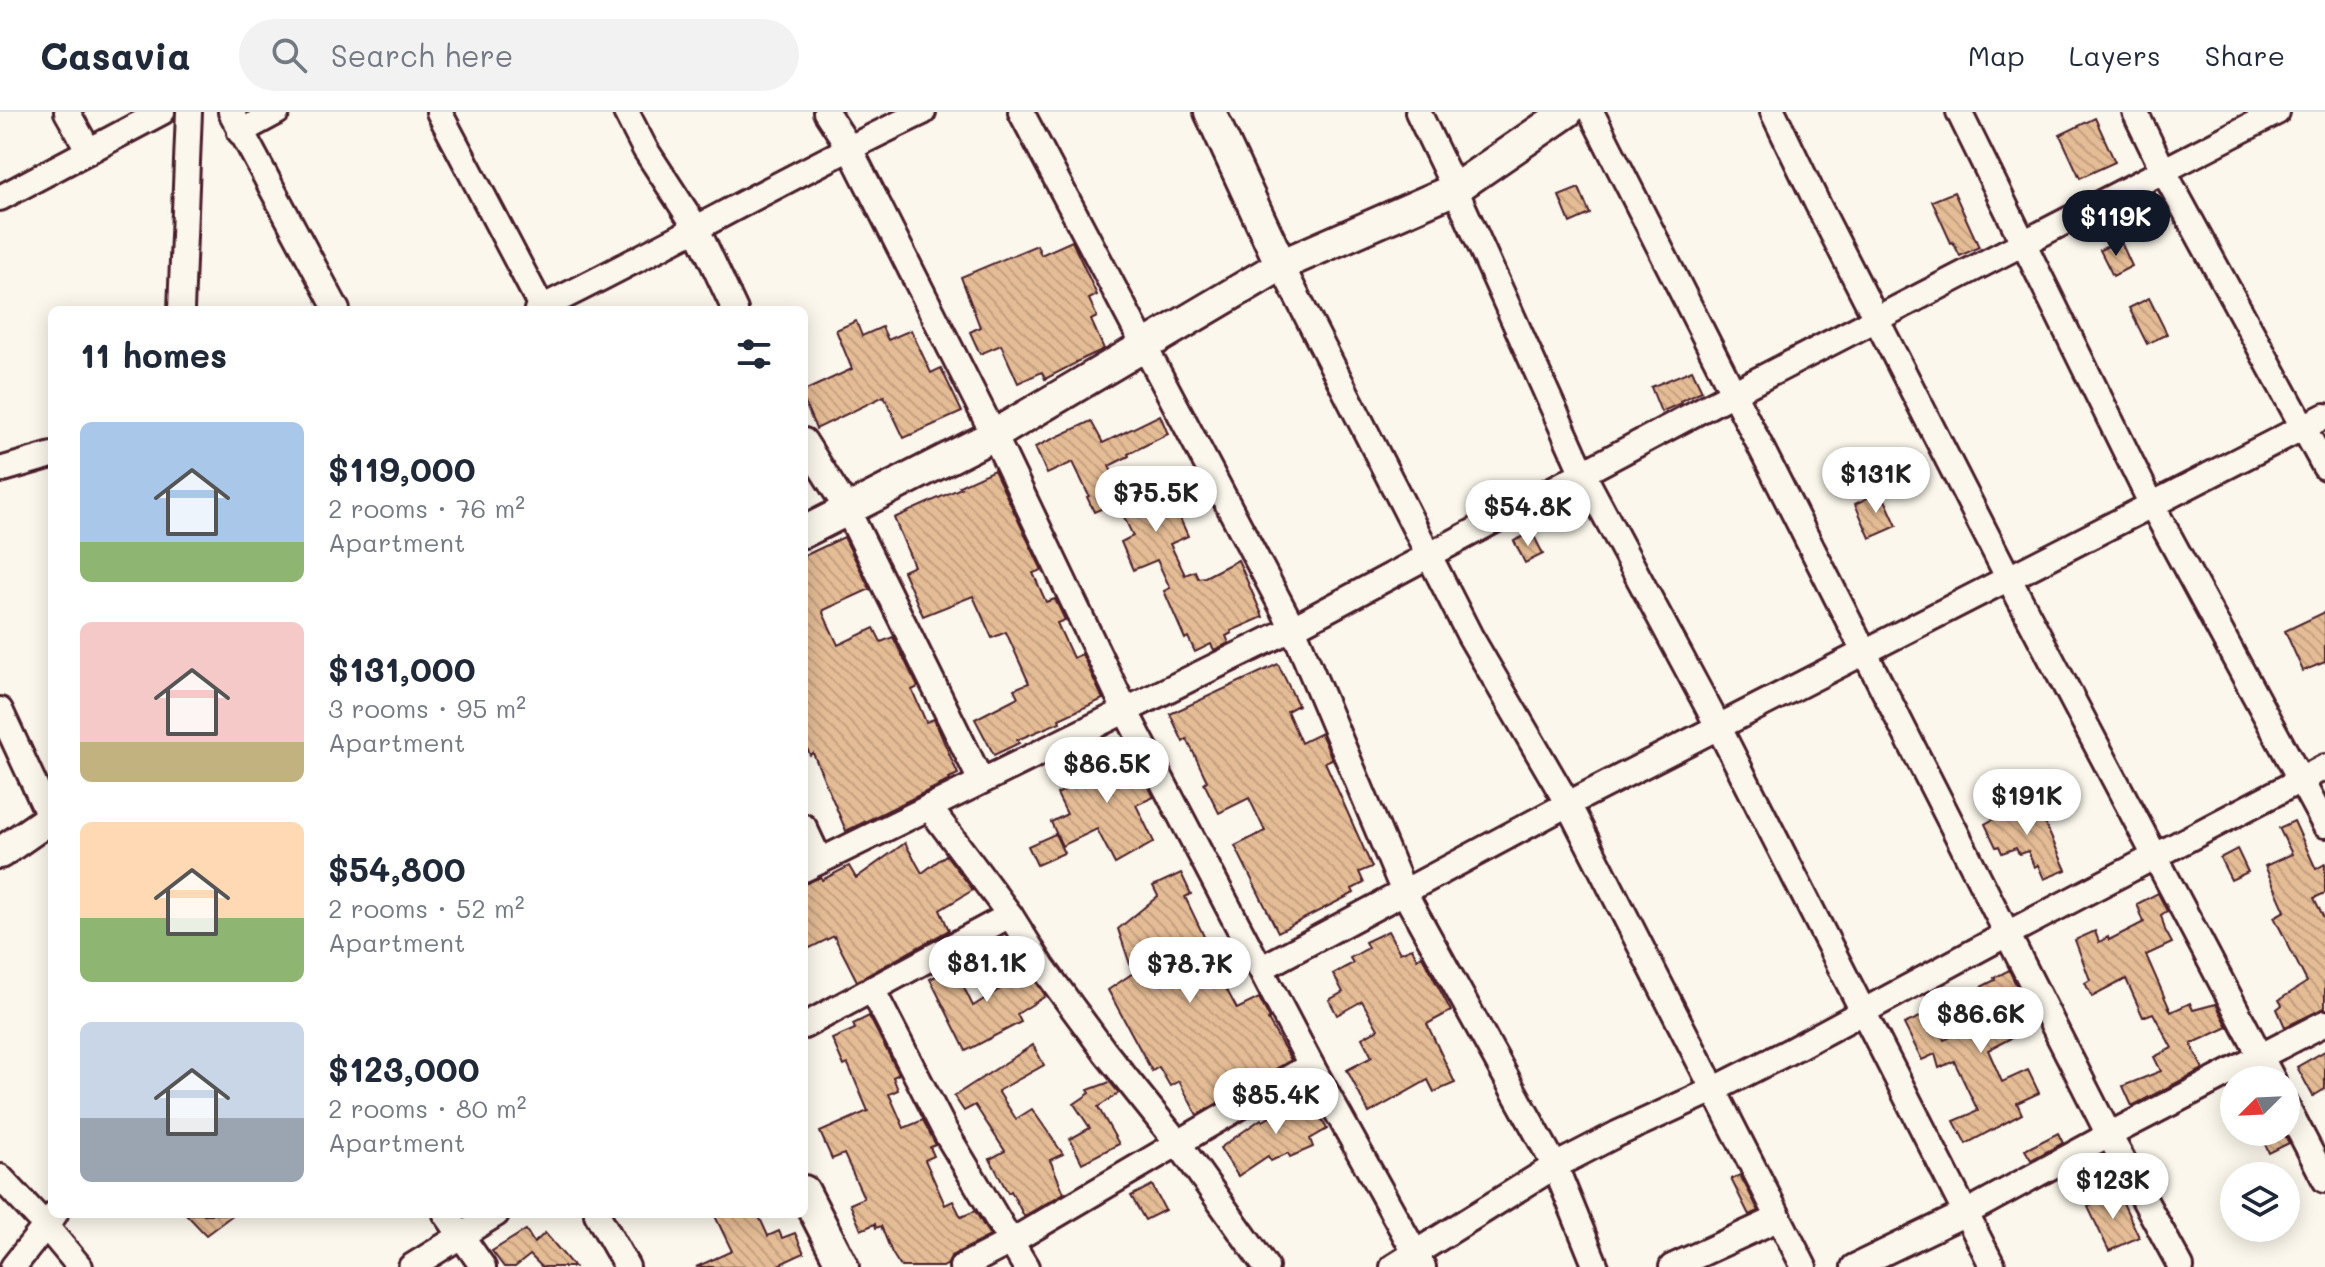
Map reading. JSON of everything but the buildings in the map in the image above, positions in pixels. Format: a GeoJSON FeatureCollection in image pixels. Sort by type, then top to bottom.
{"type":"FeatureCollection","features":[{"type":"Feature","properties":{"kind":"street"},"geometry":{"type":"LineString","coordinates":[[67,112],[89,151]]}},
{"type":"Feature","properties":{"kind":"street"},"geometry":{"type":"LineString","coordinates":[[0,198],[162,112]]}},
{"type":"Feature","properties":{"kind":"street"},"geometry":{"type":"LineString","coordinates":[[181,306],[189,112]]}},
{"type":"Feature","properties":{"kind":"street"},"geometry":{"type":"LineString","coordinates":[[277,112],[236,122],[335,306]]}},
{"type":"Feature","properties":{"kind":"street"},"geometry":{"type":"LineString","coordinates":[[439,112],[539,306]]}},
{"type":"Feature","properties":{"kind":"street"},"geometry":{"type":"LineString","coordinates":[[626,112],[645,149],[697,229],[733,306]]}},
{"type":"Feature","properties":{"kind":"street"},"geometry":{"type":"LineString","coordinates":[[826,112],[850,149],[994,435],[1126,712],[1311,1065],[1419,1260]]}},
{"type":"Feature","properties":{"kind":"street"},"geometry":{"type":"LineString","coordinates":[[547,306],[923,112]]}},
{"type":"Feature","properties":{"kind":"street"},"geometry":{"type":"LineString","coordinates":[[1021,112],[1293,628],[1404,892],[1555,1166],[1596,1267]]}},
{"type":"Feature","properties":{"kind":"street"},"geometry":{"type":"LineString","coordinates":[[1210,112],[1281,265],[1470,636],[1568,804],[1804,1267]]}},
{"type":"Feature","properties":{"kind":"street"},"geometry":{"type":"LineString","coordinates":[[1418,112],[1583,474],[1719,728],[1993,1267]]}},
{"type":"Feature","properties":{"kind":"street"},"geometry":{"type":"LineString","coordinates":[[808,530],[994,435],[1281,265],[1455,189],[1567,112]]}},
{"type":"Feature","properties":{"kind":"street"},"geometry":{"type":"LineString","coordinates":[[1591,112],[2109,1135],[2181,1267]]}},
{"type":"Feature","properties":{"kind":"street"},"geometry":{"type":"LineString","coordinates":[[1773,112],[2009,579],[2266,1066]]}},
{"type":"Feature","properties":{"kind":"street"},"geometry":{"type":"LineString","coordinates":[[1959,112],[2152,505],[2325,825]]}},
{"type":"Feature","properties":{"kind":"street"},"geometry":{"type":"LineString","coordinates":[[2135,112],[2163,170],[2314,422],[2325,467]]}},
{"type":"Feature","properties":{"kind":"street"},"geometry":{"type":"LineString","coordinates":[[812,865],[1293,628],[1733,393],[2277,112]]}},
{"type":"Feature","properties":{"kind":"street"},"geometry":{"type":"LineString","coordinates":[[1262,968],[1568,804],[2314,422]]}},
{"type":"Feature","properties":{"kind":"street"},"geometry":{"type":"LineString","coordinates":[[808,447],[847,509],[981,781]]}},
{"type":"Feature","properties":{"kind":"street"},"geometry":{"type":"LineString","coordinates":[[0,470],[48,456]]}},
{"type":"Feature","properties":{"kind":"street"},"geometry":{"type":"LineString","coordinates":[[3,724],[48,811]]}},
{"type":"Feature","properties":{"kind":"street"},"geometry":{"type":"LineString","coordinates":[[1393,1267],[1419,1260],[1555,1166],[1713,1090],[2325,767]]}},
{"type":"Feature","properties":{"kind":"street"},"geometry":{"type":"LineString","coordinates":[[929,807],[1010,915],[1042,966],[1105,1052],[1178,1143],[1266,1267]]}},
{"type":"Feature","properties":{"kind":"street"},"geometry":{"type":"LineString","coordinates":[[0,853],[48,819]]}},
{"type":"Feature","properties":{"kind":"street"},"geometry":{"type":"LineString","coordinates":[[808,1024],[1010,915]]}},
{"type":"Feature","properties":{"kind":"street"},"geometry":{"type":"LineString","coordinates":[[872,989],[946,1133],[1026,1267]]}},
{"type":"Feature","properties":{"kind":"street"},"geometry":{"type":"LineString","coordinates":[[1854,1267],[1966,1213],[2325,1023]]}},
{"type":"Feature","properties":{"kind":"street"},"geometry":{"type":"LineString","coordinates":[[962,1267],[1012,1241],[1311,1065]]}},
{"type":"Feature","properties":{"kind":"street"},"geometry":{"type":"LineString","coordinates":[[2300,1132],[2325,1180]]}},
{"type":"Feature","properties":{"kind":"street"},"geometry":{"type":"LineString","coordinates":[[0,1177],[50,1220],[80,1267]]}},
{"type":"Feature","properties":{"kind":"street"},"geometry":{"type":"LineString","coordinates":[[808,1199],[843,1267]]}},
{"type":"Feature","properties":{"kind":"street"},"geometry":{"type":"LineString","coordinates":[[449,1218],[483,1267]]}},
{"type":"Feature","properties":{"kind":"street"},"geometry":{"type":"LineString","coordinates":[[411,1267],[490,1218]]}},
{"type":"Feature","properties":{"kind":"street"},"geometry":{"type":"LineString","coordinates":[[599,1218],[627,1267]]}},
{"type":"Feature","properties":{"kind":"street"},"geometry":{"type":"LineString","coordinates":[[1672,1267],[1779,1218]]}},
{"type":"Feature","properties":{"kind":"street"},"geometry":{"type":"LineString","coordinates":[[13,1267],[50,1220]]}}]}
